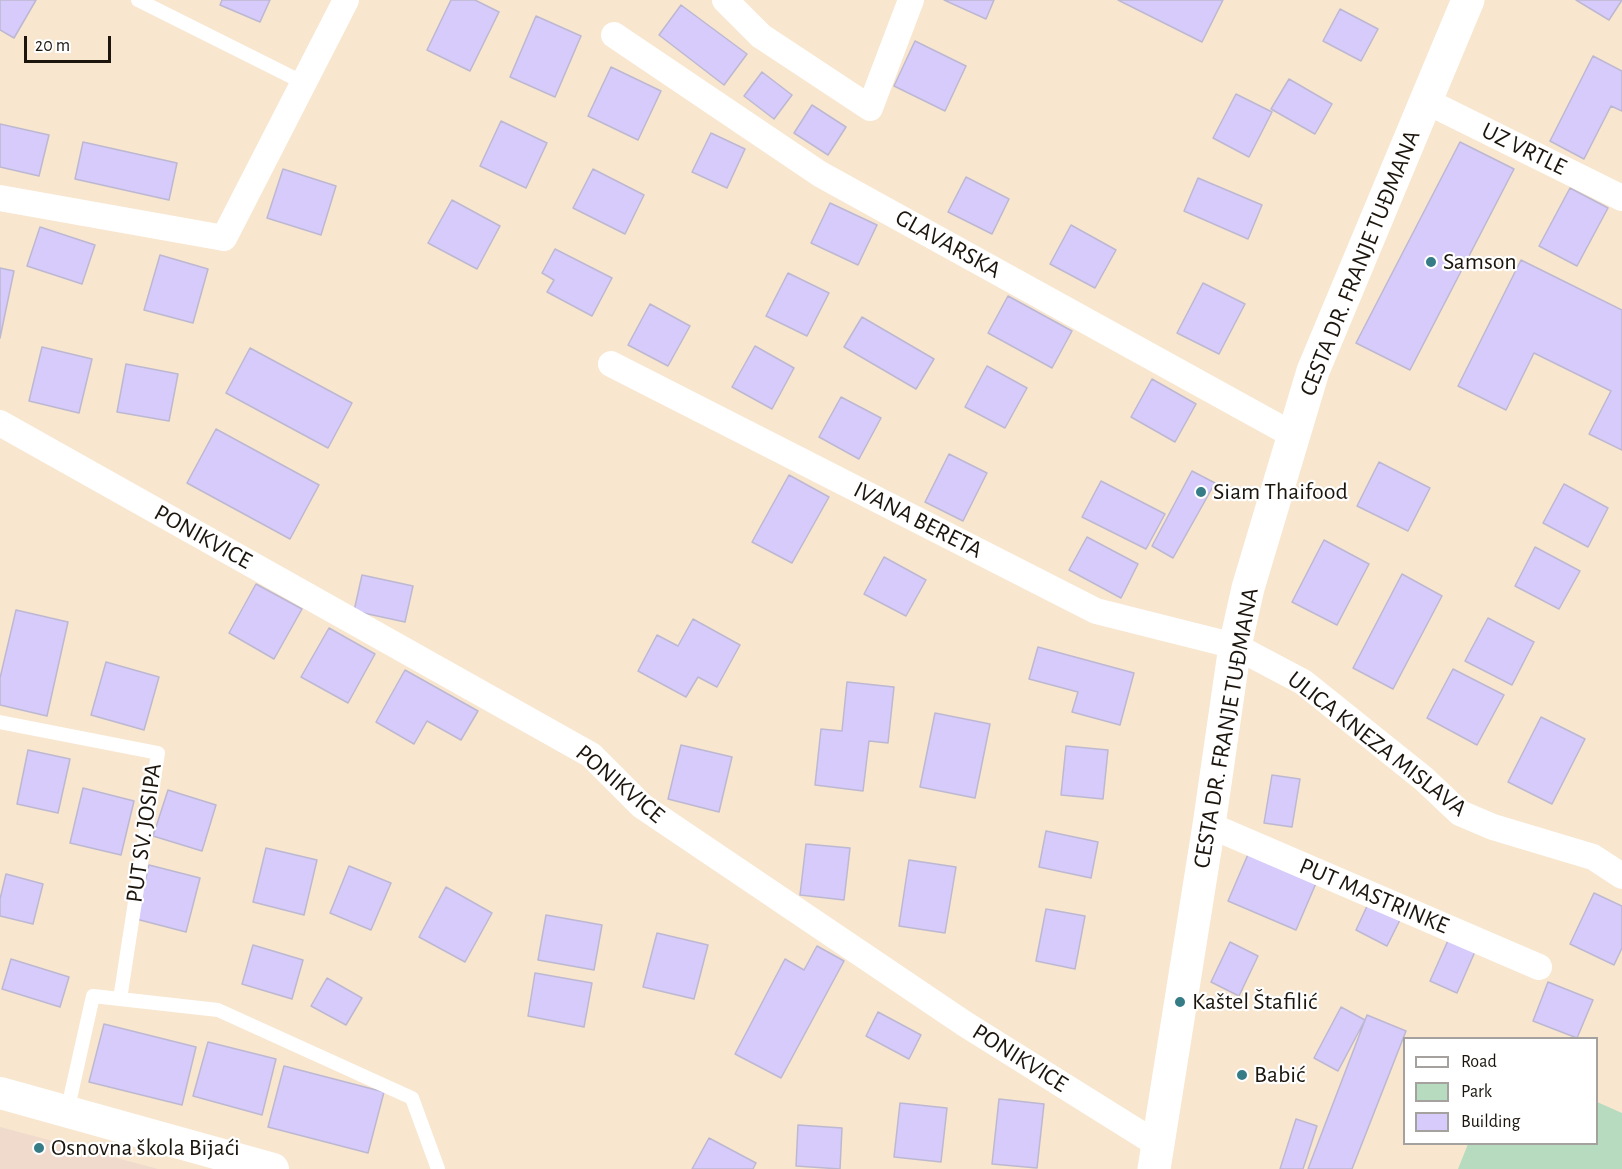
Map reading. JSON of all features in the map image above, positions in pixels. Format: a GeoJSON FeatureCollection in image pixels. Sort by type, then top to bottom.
{"type":"FeatureCollection","features":[{"type":"Feature","properties":{"kind":"main road","name":"CESTA DR. FRANJE TUĐMANA"},"geometry":{"type":"LineString","coordinates":[[1156,1156],[1235,646],[1248,588],[1313,371],[1468,0]]}},
{"type":"Feature","properties":{"kind":"street"},"geometry":{"type":"LineString","coordinates":[[0,198],[224,238],[346,0]]}},
{"type":"Feature","properties":{"kind":"street"},"geometry":{"type":"LineString","coordinates":[[725,0],[761,36],[870,108],[910,0]]}},
{"type":"Feature","properties":{"kind":"street","name":"GLAVARSKA"},"geometry":{"type":"LineString","coordinates":[[614,35],[820,174],[1293,435]]}},
{"type":"Feature","properties":{"kind":"street","name":"UZ VRTLE"},"geometry":{"type":"LineString","coordinates":[[1426,101],[1622,198]]}},
{"type":"Feature","properties":{"kind":"street","name":"IVANA BERETA"},"geometry":{"type":"LineString","coordinates":[[611,364],[1096,610],[1235,646]]}},
{"type":"Feature","properties":{"kind":"street","name":"PONIKVICE"},"geometry":{"type":"LineString","coordinates":[[0,423],[591,755],[642,807],[965,1024],[1156,1156]]}},
{"type":"Feature","properties":{"kind":"street","name":"ULICA KNEZA MISLAVA"},"geometry":{"type":"LineString","coordinates":[[1235,646],[1303,682],[1424,779],[1460,813],[1492,827],[1593,856],[1622,876]]}},
{"type":"Feature","properties":{"kind":"street","name":"PUT MASTRINKE"},"geometry":{"type":"LineString","coordinates":[[1209,825],[1539,967]]}},
{"type":"Feature","properties":{"kind":"street"},"geometry":{"type":"LineString","coordinates":[[0,1093],[273,1169]]}},
{"type":"Feature","properties":{"kind":"lane"},"geometry":{"type":"LineString","coordinates":[[138,0],[304,83]]}},
{"type":"Feature","properties":{"kind":"lane","name":"PUT SV. JOSIPA"},"geometry":{"type":"LineString","coordinates":[[0,722],[158,753],[120,999]]}},
{"type":"Feature","properties":{"kind":"lane"},"geometry":{"type":"LineString","coordinates":[[67,1112],[93,996],[218,1010],[412,1098],[438,1169]]}},
{"type":"Feature","properties":{"kind":"shaded area","name":"Osnovna škola Bijaći"},"geometry":{"type":"Polygon","coordinates":[[[0,1127],[158,1169],[0,1169],[0,1127]]]}},
{"type":"Feature","properties":{"kind":"green space"},"geometry":{"type":"Polygon","coordinates":[[[1598,1102],[1622,1113],[1622,1169],[1458,1169],[1468,1145],[1598,1145],[1598,1102]]]}},
{"type":"Feature","properties":{"kind":"building"},"geometry":{"type":"Polygon","coordinates":[[[0,0],[36,0],[14,38],[0,30],[0,0]]]}},
{"type":"Feature","properties":{"kind":"building"},"geometry":{"type":"Polygon","coordinates":[[[222,0],[270,0],[260,22],[220,5],[222,0]]]}},
{"type":"Feature","properties":{"kind":"building"},"geometry":{"type":"Polygon","coordinates":[[[451,0],[475,0],[499,12],[470,71],[427,50],[451,0]]]}},
{"type":"Feature","properties":{"kind":"building"},"geometry":{"type":"Polygon","coordinates":[[[944,0],[994,0],[986,19],[944,0]]]}},
{"type":"Feature","properties":{"kind":"building"},"geometry":{"type":"Polygon","coordinates":[[[1118,0],[1223,0],[1202,42],[1118,0]]]}},
{"type":"Feature","properties":{"kind":"building"},"geometry":{"type":"Polygon","coordinates":[[[1576,0],[1622,0],[1609,20],[1576,0]]]}},
{"type":"Feature","properties":{"kind":"building"},"geometry":{"type":"Polygon","coordinates":[[[681,5],[747,54],[724,85],[659,35],[681,5]]]}},
{"type":"Feature","properties":{"kind":"building"},"geometry":{"type":"Polygon","coordinates":[[[1340,9],[1378,29],[1361,61],[1323,41],[1340,9]]]}},
{"type":"Feature","properties":{"kind":"building"},"geometry":{"type":"Polygon","coordinates":[[[536,16],[581,36],[555,97],[510,77],[536,16]]]}},
{"type":"Feature","properties":{"kind":"building"},"geometry":{"type":"Polygon","coordinates":[[[915,41],[966,66],[945,111],[894,86],[915,41]]]}},
{"type":"Feature","properties":{"kind":"building"},"geometry":{"type":"Polygon","coordinates":[[[1593,56],[1622,71],[1622,111],[1611,106],[1584,159],[1550,141],[1593,56]]]}},
{"type":"Feature","properties":{"kind":"building"},"geometry":{"type":"Polygon","coordinates":[[[611,67],[661,91],[638,140],[588,116],[611,67]]]}},
{"type":"Feature","properties":{"kind":"building"},"geometry":{"type":"Polygon","coordinates":[[[762,72],[792,95],[774,119],[744,96],[762,72]]]}},
{"type":"Feature","properties":{"kind":"building"},"geometry":{"type":"Polygon","coordinates":[[[1289,79],[1332,104],[1315,134],[1271,109],[1289,79]]]}},
{"type":"Feature","properties":{"kind":"building"},"geometry":{"type":"Polygon","coordinates":[[[1236,94],[1272,112],[1249,157],[1213,138],[1236,94]]]}},
{"type":"Feature","properties":{"kind":"building"},"geometry":{"type":"Polygon","coordinates":[[[812,105],[846,127],[828,155],[794,133],[812,105]]]}},
{"type":"Feature","properties":{"kind":"building"},"geometry":{"type":"Polygon","coordinates":[[[501,121],[547,143],[526,188],[480,166],[501,121]]]}},
{"type":"Feature","properties":{"kind":"building"},"geometry":{"type":"Polygon","coordinates":[[[0,124],[49,135],[39,176],[0,167],[0,124]]]}},
{"type":"Feature","properties":{"kind":"building"},"geometry":{"type":"Polygon","coordinates":[[[711,133],[745,149],[727,188],[692,172],[711,133]]]}},
{"type":"Feature","properties":{"kind":"building"},"geometry":{"type":"Polygon","coordinates":[[[83,142],[177,163],[169,200],[75,179],[83,142]]]}},
{"type":"Feature","properties":{"kind":"building"},"geometry":{"type":"Polygon","coordinates":[[[1460,142],[1514,169],[1410,370],[1356,343],[1460,142]]]}},
{"type":"Feature","properties":{"kind":"building"},"geometry":{"type":"Polygon","coordinates":[[[283,169],[336,186],[321,235],[267,218],[283,169]]]}},
{"type":"Feature","properties":{"kind":"building"},"geometry":{"type":"Polygon","coordinates":[[[593,169],[644,195],[625,234],[573,208],[593,169]]]}},
{"type":"Feature","properties":{"kind":"building"},"geometry":{"type":"Polygon","coordinates":[[[966,177],[1009,199],[992,234],[948,212],[966,177]]]}},
{"type":"Feature","properties":{"kind":"building"},"geometry":{"type":"Polygon","coordinates":[[[1198,178],[1262,205],[1248,239],[1184,211],[1198,178]]]}},
{"type":"Feature","properties":{"kind":"building"},"geometry":{"type":"Polygon","coordinates":[[[1570,188],[1608,208],[1577,266],[1539,246],[1570,188]]]}},
{"type":"Feature","properties":{"kind":"building"},"geometry":{"type":"Polygon","coordinates":[[[452,200],[500,226],[477,269],[428,243],[452,200]]]}},
{"type":"Feature","properties":{"kind":"building"},"geometry":{"type":"Polygon","coordinates":[[[830,203],[877,225],[858,265],[811,243],[830,203]]]}},
{"type":"Feature","properties":{"kind":"building"},"geometry":{"type":"Polygon","coordinates":[[[1071,225],[1116,250],[1095,288],[1050,264],[1071,225]]]}},
{"type":"Feature","properties":{"kind":"building"},"geometry":{"type":"Polygon","coordinates":[[[40,227],[95,245],[82,284],[27,266],[40,227]]]}},
{"type":"Feature","properties":{"kind":"building"},"geometry":{"type":"Polygon","coordinates":[[[555,249],[612,278],[592,316],[547,292],[554,280],[542,273],[555,249]]]}},
{"type":"Feature","properties":{"kind":"building"},"geometry":{"type":"Polygon","coordinates":[[[160,255],[208,269],[193,323],[144,310],[160,255]]]}},
{"type":"Feature","properties":{"kind":"building"},"geometry":{"type":"Polygon","coordinates":[[[1521,260],[1622,310],[1622,450],[1589,434],[1611,391],[1534,353],[1506,410],[1458,386],[1521,260]]]}},
{"type":"Feature","properties":{"kind":"building"},"geometry":{"type":"Polygon","coordinates":[[[0,268],[14,271],[0,338],[0,268]]]}},
{"type":"Feature","properties":{"kind":"building"},"geometry":{"type":"Polygon","coordinates":[[[788,273],[829,293],[807,336],[766,316],[788,273]]]}},
{"type":"Feature","properties":{"kind":"building"},"geometry":{"type":"Polygon","coordinates":[[[1203,283],[1245,304],[1219,354],[1177,333],[1203,283]]]}},
{"type":"Feature","properties":{"kind":"building"},"geometry":{"type":"Polygon","coordinates":[[[1008,296],[1072,331],[1052,368],[988,333],[1008,296]]]}},
{"type":"Feature","properties":{"kind":"building"},"geometry":{"type":"Polygon","coordinates":[[[650,304],[690,326],[668,366],[628,345],[650,304]]]}},
{"type":"Feature","properties":{"kind":"building"},"geometry":{"type":"Polygon","coordinates":[[[862,317],[934,359],[916,389],[844,347],[862,317]]]}},
{"type":"Feature","properties":{"kind":"building"},"geometry":{"type":"Polygon","coordinates":[[[755,346],[794,368],[772,409],[732,387],[755,346]]]}},
{"type":"Feature","properties":{"kind":"building"},"geometry":{"type":"Polygon","coordinates":[[[42,347],[92,359],[79,413],[29,401],[42,347]]]}},
{"type":"Feature","properties":{"kind":"building"},"geometry":{"type":"Polygon","coordinates":[[[250,348],[352,403],[328,448],[226,393],[250,348]]]}},
{"type":"Feature","properties":{"kind":"building"},"geometry":{"type":"Polygon","coordinates":[[[126,364],[178,374],[169,421],[117,412],[126,364]]]}},
{"type":"Feature","properties":{"kind":"building"},"geometry":{"type":"Polygon","coordinates":[[[987,366],[1027,388],[1005,428],[965,407],[987,366]]]}},
{"type":"Feature","properties":{"kind":"building"},"geometry":{"type":"Polygon","coordinates":[[[1152,379],[1196,404],[1175,442],[1131,417],[1152,379]]]}},
{"type":"Feature","properties":{"kind":"building"},"geometry":{"type":"Polygon","coordinates":[[[841,397],[881,418],[859,459],[819,437],[841,397]]]}},
{"type":"Feature","properties":{"kind":"building"},"geometry":{"type":"Polygon","coordinates":[[[216,429],[319,485],[290,539],[187,483],[216,429]]]}},
{"type":"Feature","properties":{"kind":"building"},"geometry":{"type":"Polygon","coordinates":[[[949,454],[987,473],[963,521],[925,502],[949,454]]]}},
{"type":"Feature","properties":{"kind":"building"},"geometry":{"type":"Polygon","coordinates":[[[1379,462],[1430,488],[1408,531],[1357,506],[1379,462]]]}},
{"type":"Feature","properties":{"kind":"building"},"geometry":{"type":"Polygon","coordinates":[[[1192,471],[1215,483],[1173,558],[1152,546],[1192,471]]]}},
{"type":"Feature","properties":{"kind":"building"},"geometry":{"type":"Polygon","coordinates":[[[789,475],[829,497],[792,563],[752,542],[789,475]]]}},
{"type":"Feature","properties":{"kind":"building"},"geometry":{"type":"Polygon","coordinates":[[[1101,481],[1165,514],[1146,549],[1082,517],[1101,481]]]}},
{"type":"Feature","properties":{"kind":"building"},"geometry":{"type":"Polygon","coordinates":[[[1564,484],[1608,508],[1588,547],[1543,523],[1564,484]]]}},
{"type":"Feature","properties":{"kind":"building"},"geometry":{"type":"Polygon","coordinates":[[[1087,537],[1138,564],[1121,598],[1069,570],[1087,537]]]}},
{"type":"Feature","properties":{"kind":"building"},"geometry":{"type":"Polygon","coordinates":[[[1324,540],[1369,564],[1337,625],[1292,602],[1324,540]]]}},
{"type":"Feature","properties":{"kind":"building"},"geometry":{"type":"Polygon","coordinates":[[[1535,547],[1580,571],[1559,609],[1515,586],[1535,547]]]}},
{"type":"Feature","properties":{"kind":"building"},"geometry":{"type":"Polygon","coordinates":[[[884,557],[926,580],[906,616],[864,594],[884,557]]]}},
{"type":"Feature","properties":{"kind":"building"},"geometry":{"type":"Polygon","coordinates":[[[1402,574],[1442,596],[1393,689],[1353,668],[1402,574]]]}},
{"type":"Feature","properties":{"kind":"building"},"geometry":{"type":"Polygon","coordinates":[[[362,575],[413,586],[405,622],[354,611],[362,575]]]}},
{"type":"Feature","properties":{"kind":"building"},"geometry":{"type":"Polygon","coordinates":[[[256,584],[302,609],[274,659],[229,633],[256,584]]]}},
{"type":"Feature","properties":{"kind":"building"},"geometry":{"type":"Polygon","coordinates":[[[16,610],[68,622],[47,716],[0,705],[0,678],[16,610]]]}},
{"type":"Feature","properties":{"kind":"building"},"geometry":{"type":"Polygon","coordinates":[[[1488,618],[1534,642],[1512,685],[1465,661],[1488,618]]]}},
{"type":"Feature","properties":{"kind":"building"},"geometry":{"type":"Polygon","coordinates":[[[693,619],[740,645],[717,687],[698,677],[686,697],[638,671],[657,635],[678,646],[693,619]]]}},
{"type":"Feature","properties":{"kind":"building"},"geometry":{"type":"Polygon","coordinates":[[[329,628],[375,654],[348,703],[301,677],[329,628]]]}},
{"type":"Feature","properties":{"kind":"building"},"geometry":{"type":"Polygon","coordinates":[[[1038,647],[1134,673],[1120,725],[1072,712],[1078,692],[1029,679],[1038,647]]]}},
{"type":"Feature","properties":{"kind":"building"},"geometry":{"type":"Polygon","coordinates":[[[106,662],[159,677],[144,730],[91,715],[106,662]]]}},
{"type":"Feature","properties":{"kind":"building"},"geometry":{"type":"Polygon","coordinates":[[[1453,669],[1504,695],[1477,745],[1427,718],[1453,669]]]}},
{"type":"Feature","properties":{"kind":"building"},"geometry":{"type":"Polygon","coordinates":[[[405,670],[478,711],[461,740],[427,721],[414,744],[376,722],[405,670]]]}},
{"type":"Feature","properties":{"kind":"building"},"geometry":{"type":"Polygon","coordinates":[[[847,682],[894,687],[888,743],[869,741],[863,791],[815,785],[821,729],[842,731],[847,682]]]}},
{"type":"Feature","properties":{"kind":"building"},"geometry":{"type":"Polygon","coordinates":[[[935,713],[990,724],[975,798],[920,787],[935,713]]]}},
{"type":"Feature","properties":{"kind":"building"},"geometry":{"type":"Polygon","coordinates":[[[1541,717],[1585,739],[1552,804],[1508,782],[1541,717]]]}},
{"type":"Feature","properties":{"kind":"building"},"geometry":{"type":"Polygon","coordinates":[[[681,745],[732,757],[719,812],[668,799],[681,745]]]}},
{"type":"Feature","properties":{"kind":"building"},"geometry":{"type":"Polygon","coordinates":[[[1066,746],[1108,750],[1103,799],[1061,795],[1066,746]]]}},
{"type":"Feature","properties":{"kind":"building"},"geometry":{"type":"Polygon","coordinates":[[[28,750],[70,759],[58,813],[17,804],[28,750]]]}},
{"type":"Feature","properties":{"kind":"building"},"geometry":{"type":"Polygon","coordinates":[[[1272,775],[1300,779],[1292,827],[1264,823],[1272,775]]]}},
{"type":"Feature","properties":{"kind":"building"},"geometry":{"type":"Polygon","coordinates":[[[83,788],[134,801],[121,855],[70,843],[83,788]]]}},
{"type":"Feature","properties":{"kind":"building"},"geometry":{"type":"Polygon","coordinates":[[[168,790],[216,805],[202,851],[153,836],[168,790]]]}},
{"type":"Feature","properties":{"kind":"building"},"geometry":{"type":"Polygon","coordinates":[[[1046,831],[1098,842],[1091,878],[1039,867],[1046,831]]]}},
{"type":"Feature","properties":{"kind":"building"},"geometry":{"type":"Polygon","coordinates":[[[806,844],[850,848],[844,900],[800,895],[806,844]]]}},
{"type":"Feature","properties":{"kind":"building"},"geometry":{"type":"Polygon","coordinates":[[[266,848],[317,860],[304,915],[253,902],[266,848]]]}},
{"type":"Feature","properties":{"kind":"building"},"geometry":{"type":"Polygon","coordinates":[[[1249,852],[1317,881],[1296,930],[1228,901],[1249,852]]]}},
{"type":"Feature","properties":{"kind":"building"},"geometry":{"type":"Polygon","coordinates":[[[909,860],[956,867],[945,933],[899,926],[909,860]]]}},
{"type":"Feature","properties":{"kind":"building"},"geometry":{"type":"Polygon","coordinates":[[[149,865],[200,878],[186,932],[136,919],[149,865]]]}},
{"type":"Feature","properties":{"kind":"building"},"geometry":{"type":"Polygon","coordinates":[[[349,866],[391,883],[371,930],[330,913],[349,866]]]}},
{"type":"Feature","properties":{"kind":"building"},"geometry":{"type":"Polygon","coordinates":[[[6,874],[43,884],[33,924],[0,916],[0,899],[6,874]]]}},
{"type":"Feature","properties":{"kind":"building"},"geometry":{"type":"Polygon","coordinates":[[[446,887],[492,913],[465,962],[419,937],[446,887]]]}},
{"type":"Feature","properties":{"kind":"building"},"geometry":{"type":"Polygon","coordinates":[[[1594,893],[1622,906],[1622,948],[1614,965],[1570,944],[1594,893]]]}},
{"type":"Feature","properties":{"kind":"building"},"geometry":{"type":"Polygon","coordinates":[[[1368,904],[1400,920],[1387,946],[1356,930],[1368,904]]]}},
{"type":"Feature","properties":{"kind":"building"},"geometry":{"type":"Polygon","coordinates":[[[1046,909],[1085,916],[1075,969],[1036,961],[1046,909]]]}},
{"type":"Feature","properties":{"kind":"building"},"geometry":{"type":"Polygon","coordinates":[[[546,915],[602,925],[594,970],[538,960],[546,915]]]}},
{"type":"Feature","properties":{"kind":"building"},"geometry":{"type":"Polygon","coordinates":[[[657,933],[708,945],[694,999],[643,987],[657,933]]]}},
{"type":"Feature","properties":{"kind":"building"},"geometry":{"type":"Polygon","coordinates":[[[1450,936],[1477,947],[1457,993],[1430,981],[1450,936]]]}},
{"type":"Feature","properties":{"kind":"building"},"geometry":{"type":"Polygon","coordinates":[[[1230,942],[1258,956],[1239,996],[1211,982],[1230,942]]]}},
{"type":"Feature","properties":{"kind":"building"},"geometry":{"type":"Polygon","coordinates":[[[253,945],[303,960],[292,999],[242,984],[253,945]]]}},
{"type":"Feature","properties":{"kind":"building"},"geometry":{"type":"Polygon","coordinates":[[[817,946],[844,961],[781,1078],[735,1054],[785,959],[804,970],[817,946]]]}},
{"type":"Feature","properties":{"kind":"building"},"geometry":{"type":"Polygon","coordinates":[[[11,959],[69,977],[60,1007],[2,989],[11,959]]]}},
{"type":"Feature","properties":{"kind":"building"},"geometry":{"type":"Polygon","coordinates":[[[535,973],[592,983],[584,1027],[528,1016],[535,973]]]}},
{"type":"Feature","properties":{"kind":"building"},"geometry":{"type":"Polygon","coordinates":[[[327,978],[362,998],[346,1025],[311,1006],[327,978]]]}},
{"type":"Feature","properties":{"kind":"building"},"geometry":{"type":"Polygon","coordinates":[[[1548,982],[1593,1000],[1577,1037],[1533,1021],[1548,982]]]}},
{"type":"Feature","properties":{"kind":"building"},"geometry":{"type":"Polygon","coordinates":[[[1341,1007],[1365,1020],[1338,1071],[1314,1058],[1341,1007]]]}},
{"type":"Feature","properties":{"kind":"building"},"geometry":{"type":"Polygon","coordinates":[[[878,1012],[921,1035],[909,1059],[866,1036],[878,1012]]]}},
{"type":"Feature","properties":{"kind":"building"},"geometry":{"type":"Polygon","coordinates":[[[1367,1015],[1406,1031],[1352,1169],[1308,1169],[1367,1015]]]}},
{"type":"Feature","properties":{"kind":"building"},"geometry":{"type":"Polygon","coordinates":[[[104,1024],[196,1047],[182,1105],[89,1082],[104,1024]]]}},
{"type":"Feature","properties":{"kind":"building"},"geometry":{"type":"Polygon","coordinates":[[[208,1042],[276,1059],[262,1115],[193,1096],[208,1042]]]}},
{"type":"Feature","properties":{"kind":"building"},"geometry":{"type":"Polygon","coordinates":[[[284,1066],[384,1092],[368,1153],[268,1127],[284,1066]]]}},
{"type":"Feature","properties":{"kind":"building"},"geometry":{"type":"Polygon","coordinates":[[[999,1099],[1044,1104],[1037,1168],[992,1164],[999,1099]]]}},
{"type":"Feature","properties":{"kind":"building"},"geometry":{"type":"Polygon","coordinates":[[[900,1103],[947,1108],[941,1162],[894,1157],[900,1103]]]}},
{"type":"Feature","properties":{"kind":"building"},"geometry":{"type":"Polygon","coordinates":[[[1296,1119],[1317,1126],[1303,1169],[1280,1169],[1296,1119]]]}},
{"type":"Feature","properties":{"kind":"building"},"geometry":{"type":"Polygon","coordinates":[[[798,1125],[842,1128],[840,1169],[796,1166],[798,1125]]]}},
{"type":"Feature","properties":{"kind":"building"},"geometry":{"type":"Polygon","coordinates":[[[709,1138],[756,1163],[753,1169],[692,1169],[709,1138]]]}},
{"type":"Feature","properties":{"kind":"place","name":"Samson"},"geometry":{"type":"Point","coordinates":[1431,262]}},
{"type":"Feature","properties":{"kind":"place","name":"Siam Thaifood"},"geometry":{"type":"Point","coordinates":[1201,492]}},
{"type":"Feature","properties":{"kind":"place","name":"Kaštel Štafilić"},"geometry":{"type":"Point","coordinates":[1180,1002]}},
{"type":"Feature","properties":{"kind":"place","name":"Babić"},"geometry":{"type":"Point","coordinates":[1242,1075]}},
{"type":"Feature","properties":{"kind":"place","name":"Osnovna škola Bijaći"},"geometry":{"type":"Point","coordinates":[39,1148]}}]}
